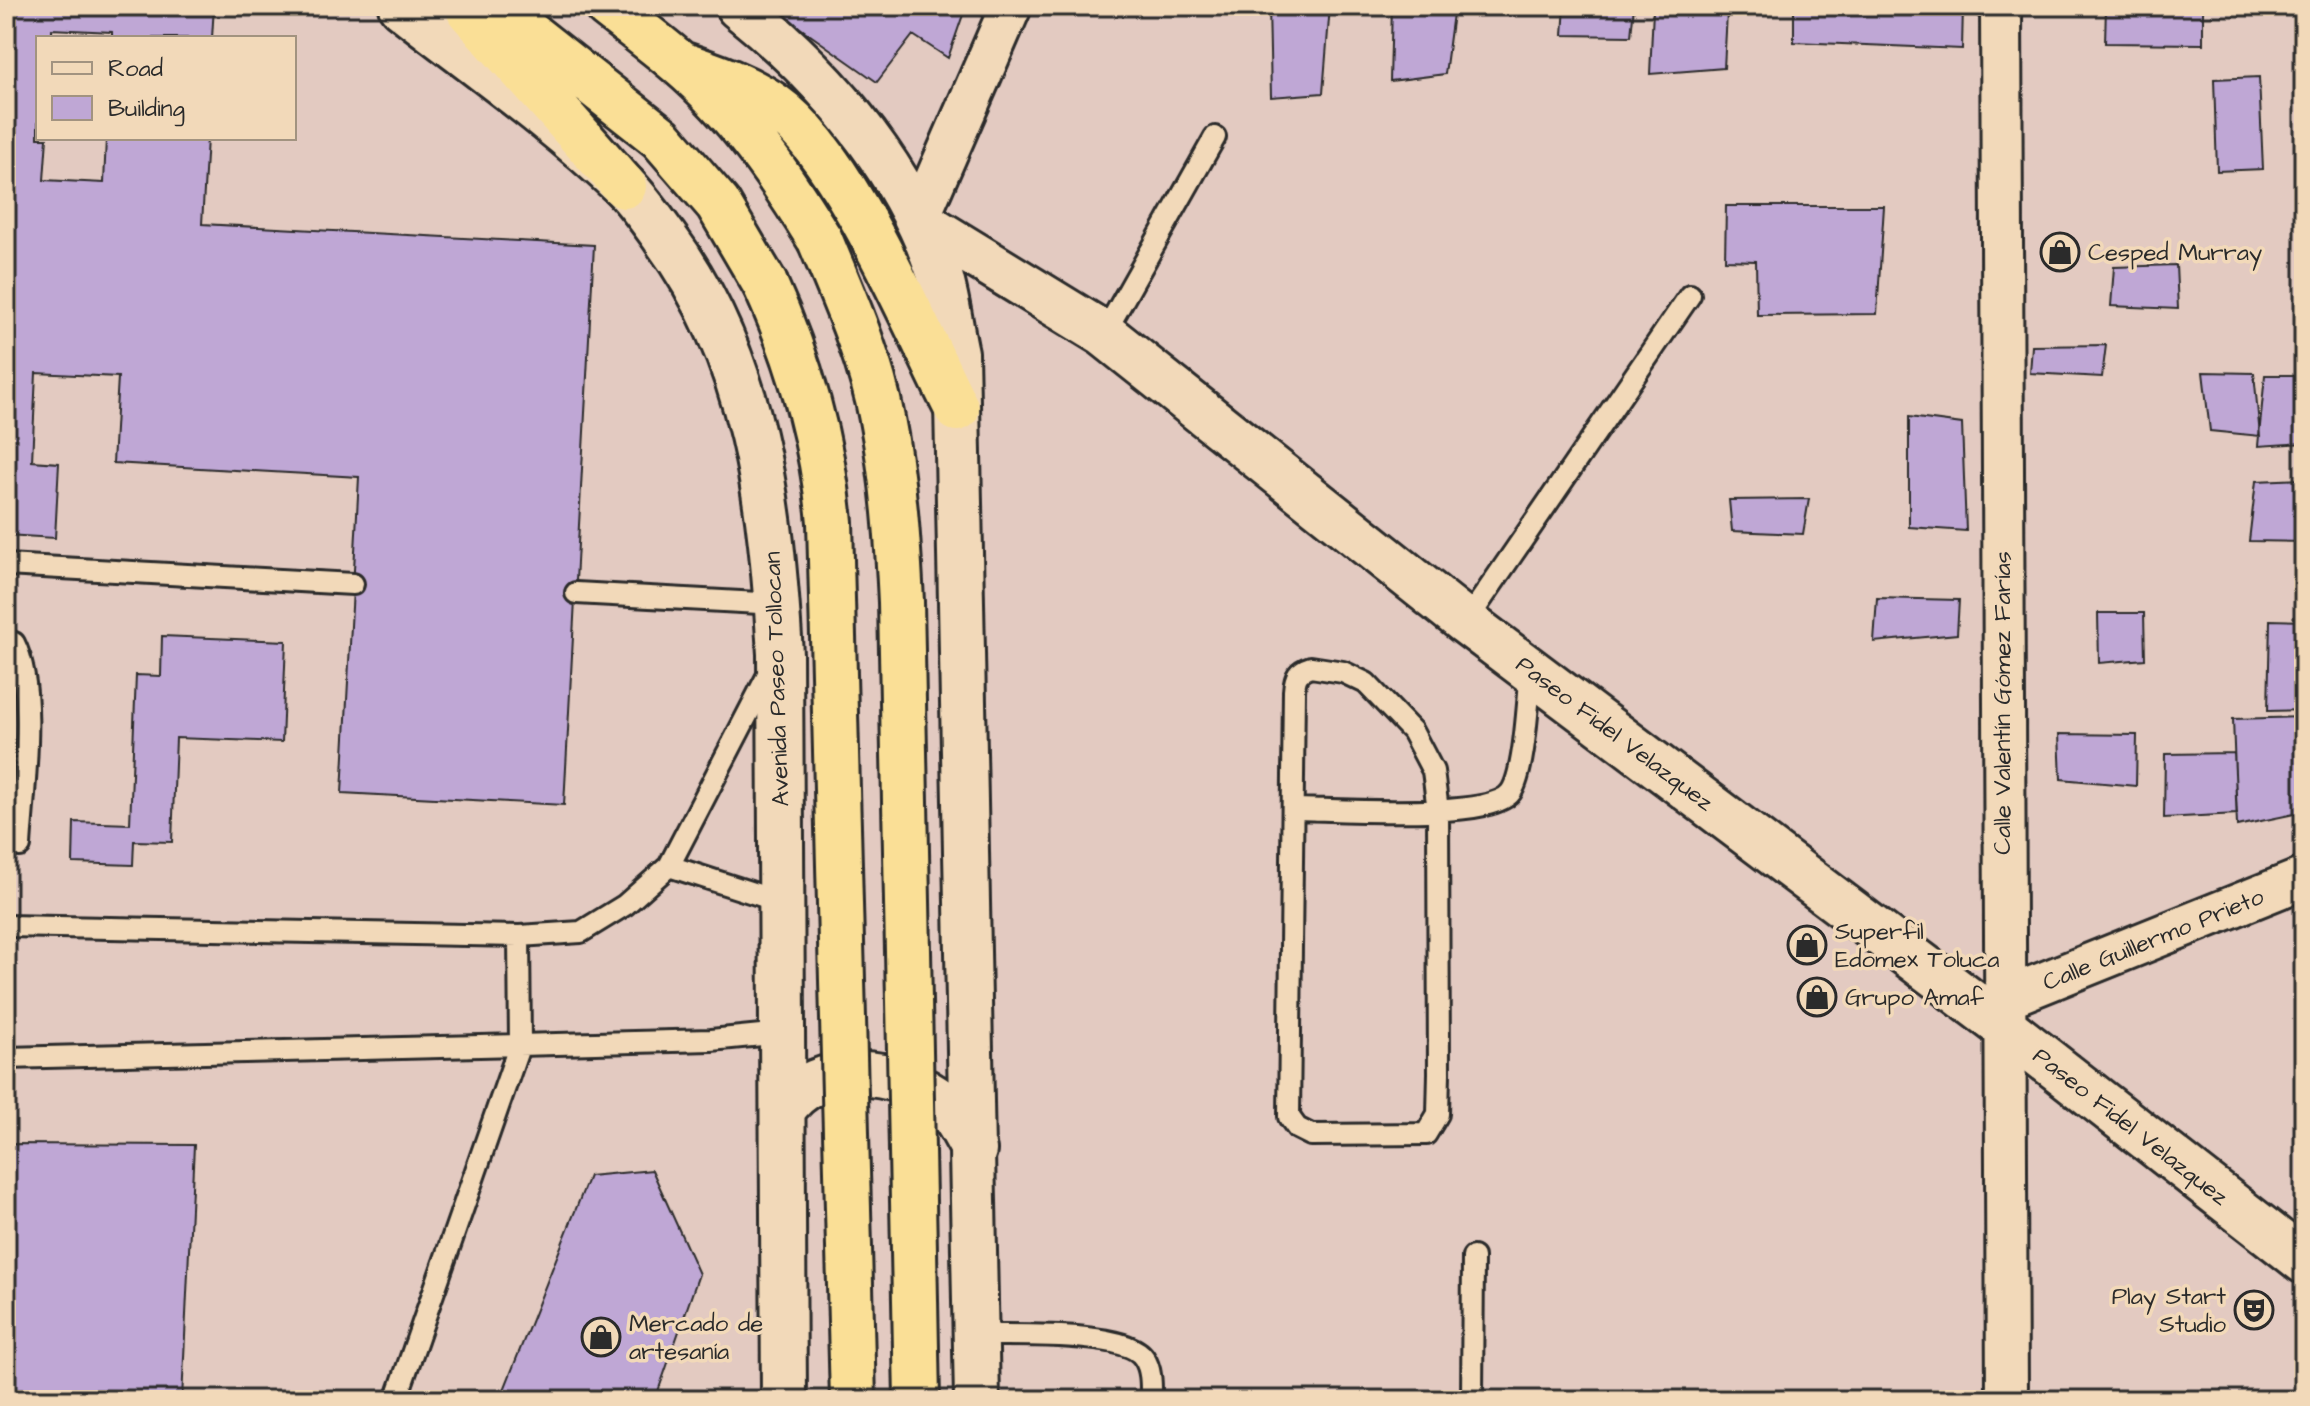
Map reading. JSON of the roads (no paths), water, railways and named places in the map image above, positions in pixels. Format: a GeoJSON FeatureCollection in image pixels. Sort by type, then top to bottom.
{"type":"FeatureCollection","features":[{"type":"Feature","properties":{"kind":"highway"},"geometry":{"type":"LineString","coordinates":[[465,6],[624,186]]}},
{"type":"Feature","properties":{"kind":"highway"},"geometry":{"type":"LineString","coordinates":[[494,6],[661,138],[718,204],[765,284],[803,379],[825,474],[830,522],[853,1400]]}},
{"type":"Feature","properties":{"kind":"highway"},"geometry":{"type":"LineString","coordinates":[[607,6],[681,64],[758,147],[820,240],[855,327],[882,417],[896,512],[901,602],[917,1400]]}},
{"type":"Feature","properties":{"kind":"highway"},"geometry":{"type":"LineString","coordinates":[[681,64],[737,83],[778,108],[828,162],[866,229],[957,409]]}},
{"type":"Feature","properties":{"kind":"main road","name":"Avenida Paseo Tollocan"},"geometry":{"type":"LineString","coordinates":[[401,6],[624,186],[686,265],[729,350],[756,448],[771,537],[780,654],[784,1400]]}},
{"type":"Feature","properties":{"kind":"main road"},"geometry":{"type":"LineString","coordinates":[[738,6],[808,68],[865,132],[918,220],[939,272],[956,353],[977,1400]]}},
{"type":"Feature","properties":{"kind":"main road","name":"Paseo Fidel Velazquez"},"geometry":{"type":"LineString","coordinates":[[918,220],[1104,334],[1466,622],[2003,1012],[2304,1261]]}},
{"type":"Feature","properties":{"kind":"main road"},"geometry":{"type":"LineString","coordinates":[[783,1110],[794,1093],[844,1073],[898,1076],[945,1105],[974,1150]]}},
{"type":"Feature","properties":{"kind":"street"},"geometry":{"type":"LineString","coordinates":[[918,220],[1011,6]]}},
{"type":"Feature","properties":{"kind":"street","name":"Calle Valentín Gómez Farías"},"geometry":{"type":"LineString","coordinates":[[2001,6],[2007,1400]]}},
{"type":"Feature","properties":{"kind":"street","name":"Calle Guillermo Prieto"},"geometry":{"type":"LineString","coordinates":[[2003,1012],[2304,878]]}},
{"type":"Feature","properties":{"kind":"lane"},"geometry":{"type":"LineString","coordinates":[[1104,334],[1215,137]]}},
{"type":"Feature","properties":{"kind":"lane"},"geometry":{"type":"LineString","coordinates":[[1466,622],[1690,295]]}},
{"type":"Feature","properties":{"kind":"lane"},"geometry":{"type":"LineString","coordinates":[[6,565],[353,584]]}},
{"type":"Feature","properties":{"kind":"lane"},"geometry":{"type":"LineString","coordinates":[[576,593],[777,604]]}},
{"type":"Feature","properties":{"kind":"lane"},"geometry":{"type":"LineString","coordinates":[[6,640],[14,643],[22,659],[27,687],[20,846]]}},
{"type":"Feature","properties":{"kind":"lane"},"geometry":{"type":"LineString","coordinates":[[6,926],[519,936],[581,932],[625,905],[669,866],[780,654]]}},
{"type":"Feature","properties":{"kind":"lane"},"geometry":{"type":"LineString","coordinates":[[1311,667],[1343,672],[1366,683],[1412,731],[1433,771],[1438,811],[1439,1073],[1438,1114],[1426,1134],[1311,1135],[1297,1128],[1289,1117],[1293,809],[1295,678],[1300,670],[1311,667]]}},
{"type":"Feature","properties":{"kind":"lane"},"geometry":{"type":"LineString","coordinates":[[1293,809],[1438,811],[1494,804],[1511,793],[1518,773],[1531,670]]}},
{"type":"Feature","properties":{"kind":"lane"},"geometry":{"type":"LineString","coordinates":[[669,866],[781,902]]}},
{"type":"Feature","properties":{"kind":"lane"},"geometry":{"type":"LineString","coordinates":[[396,1400],[520,1044],[519,936]]}},
{"type":"Feature","properties":{"kind":"lane"},"geometry":{"type":"LineString","coordinates":[[6,1058],[711,1040],[782,1033]]}},
{"type":"Feature","properties":{"kind":"lane"},"geometry":{"type":"LineString","coordinates":[[1472,1400],[1473,1257]]}},
{"type":"Feature","properties":{"kind":"lane"},"geometry":{"type":"LineString","coordinates":[[977,1335],[1100,1340],[1126,1345],[1144,1356],[1151,1377],[1151,1400]]}},
{"type":"Feature","properties":{"kind":"place","name":"Cesped Murray"},"geometry":{"type":"Point","coordinates":[2060,252]}},
{"type":"Feature","properties":{"kind":"place","name":"Superfil Edomex Toluca"},"geometry":{"type":"Point","coordinates":[1807,945]}},
{"type":"Feature","properties":{"kind":"place","name":"Grupo Amaf"},"geometry":{"type":"Point","coordinates":[1817,997]}},
{"type":"Feature","properties":{"kind":"place","name":"Play Start Studio"},"geometry":{"type":"Point","coordinates":[2254,1310]}},
{"type":"Feature","properties":{"kind":"place","name":"Mercado de artesanía"},"geometry":{"type":"Point","coordinates":[601,1337]}}]}
